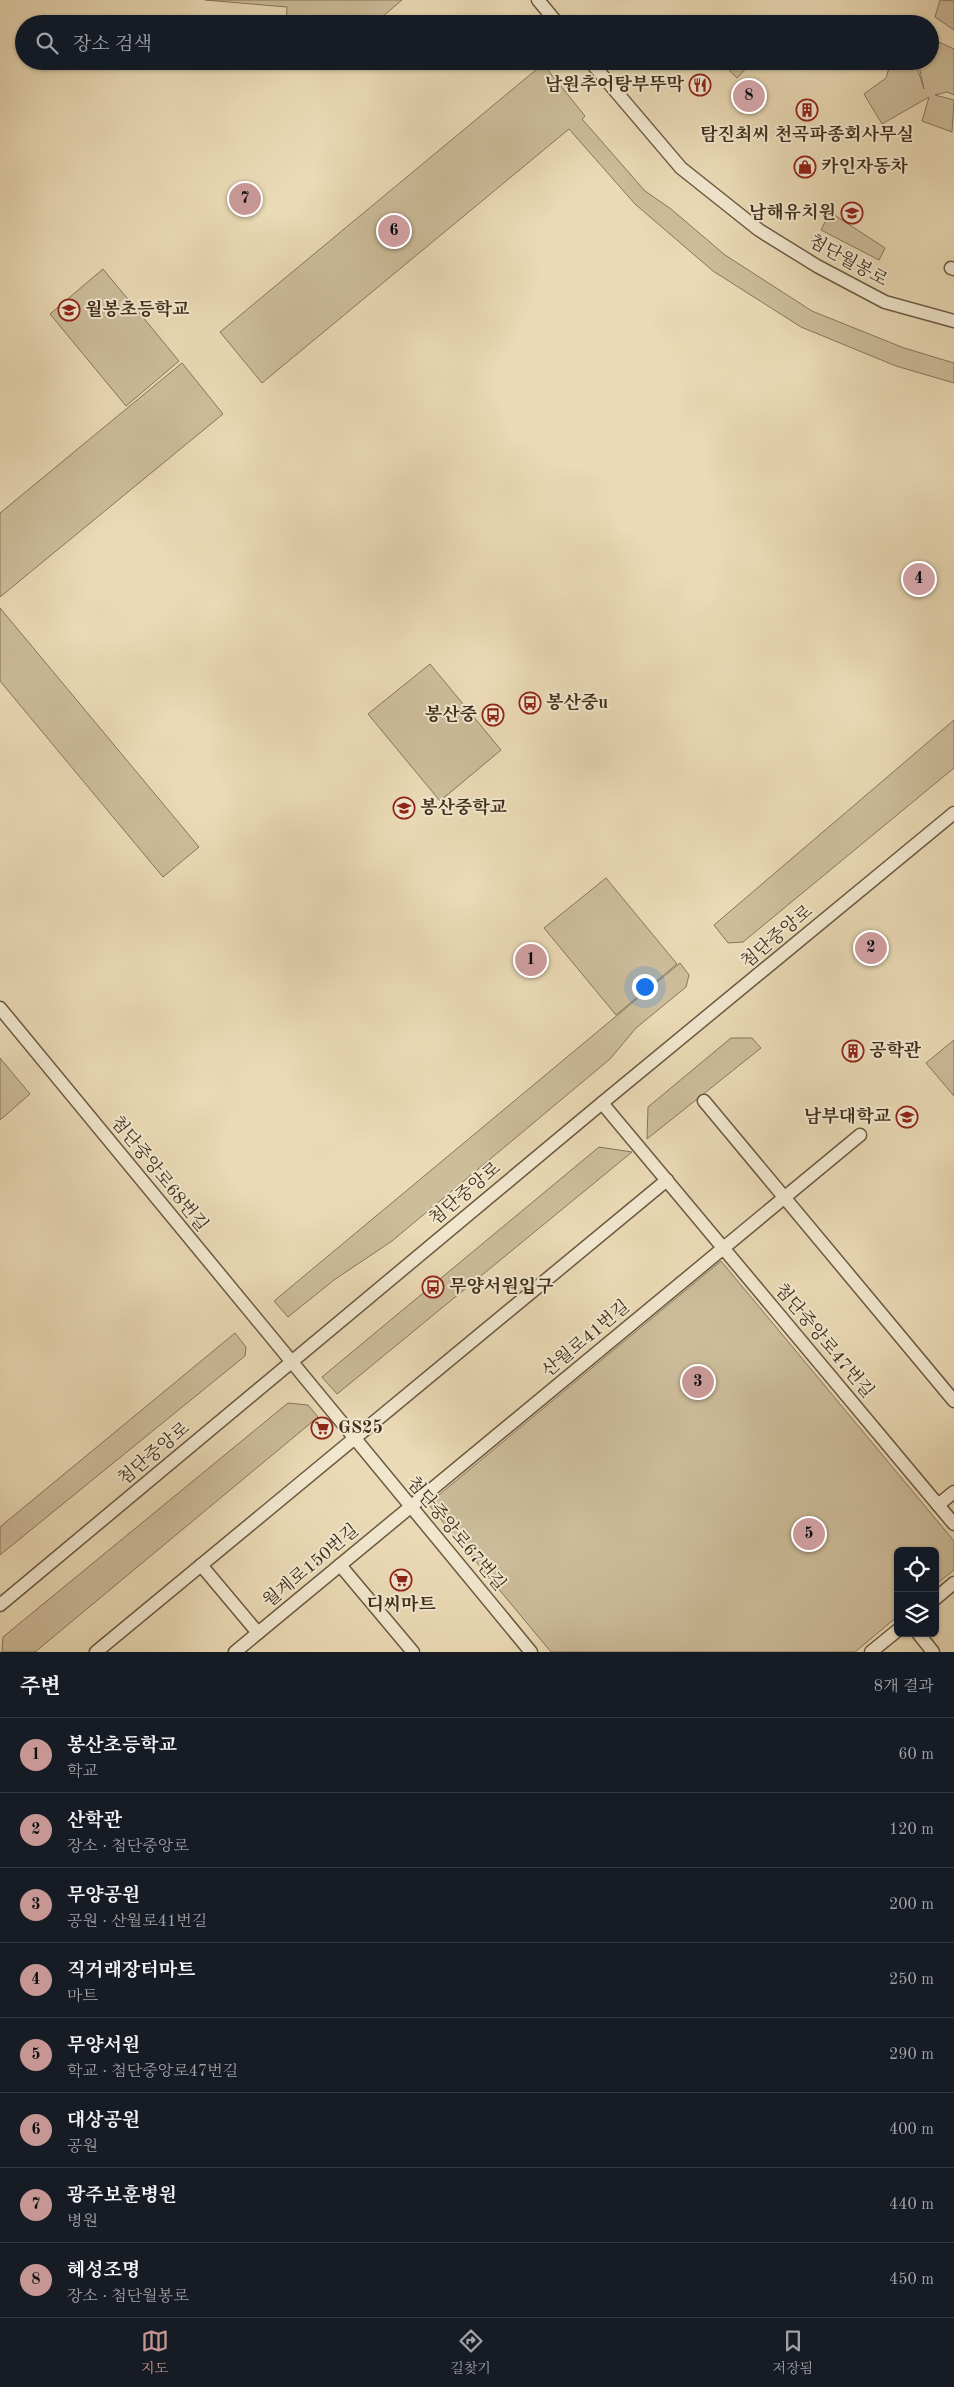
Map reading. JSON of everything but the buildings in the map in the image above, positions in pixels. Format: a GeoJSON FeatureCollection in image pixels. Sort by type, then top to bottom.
{"type":"FeatureCollection","features":[{"type":"Feature","properties":{"kind":"street"},"geometry":{"type":"LineString","coordinates":[[538,0],[550,15]]}},
{"type":"Feature","properties":{"kind":"street","name":"첨단월봉로"},"geometry":{"type":"LineString","coordinates":[[598,70],[681,168],[759,230],[817,266],[886,302],[954,321]]}},
{"type":"Feature","properties":{"kind":"street","name":"첨단중앙로"},"geometry":{"type":"LineString","coordinates":[[0,1605],[602,1103],[954,813]]}},
{"type":"Feature","properties":{"kind":"street","name":"첨단중앙로68번길"},"geometry":{"type":"LineString","coordinates":[[0,1008],[291,1362]]}},
{"type":"Feature","properties":{"kind":"street"},"geometry":{"type":"LineString","coordinates":[[704,1101],[954,1401]]}},
{"type":"Feature","properties":{"kind":"street","name":"첨단중앙로47번길"},"geometry":{"type":"LineString","coordinates":[[602,1103],[954,1524]]}},
{"type":"Feature","properties":{"kind":"street","name":"산월로41번길"},"geometry":{"type":"LineString","coordinates":[[410,1507],[860,1135]]}},
{"type":"Feature","properties":{"kind":"street"},"geometry":{"type":"LineString","coordinates":[[96,1652],[667,1180]]}},
{"type":"Feature","properties":{"kind":"street","name":"첨단중앙로67번길"},"geometry":{"type":"LineString","coordinates":[[291,1362],[531,1652]]}},
{"type":"Feature","properties":{"kind":"street"},"geometry":{"type":"LineString","coordinates":[[938,1505],[954,1492]]}},
{"type":"Feature","properties":{"kind":"street","name":"월계로150번길"},"geometry":{"type":"LineString","coordinates":[[234,1652],[410,1507]]}},
{"type":"Feature","properties":{"kind":"street"},"geometry":{"type":"LineString","coordinates":[[201,1565],[258,1633]]}},
{"type":"Feature","properties":{"kind":"street"},"geometry":{"type":"LineString","coordinates":[[340,1565],[405,1649]]}},
{"type":"Feature","properties":{"kind":"street"},"geometry":{"type":"LineString","coordinates":[[939,1596],[954,1583]]}},
{"type":"Feature","properties":{"kind":"street"},"geometry":{"type":"LineString","coordinates":[[871,1652],[894,1633]]}},
{"type":"Feature","properties":{"kind":"street"},"geometry":{"type":"LineString","coordinates":[[921,1637],[933,1652]]}},
{"type":"Feature","properties":{"kind":"shaded area"},"geometry":{"type":"Polygon","coordinates":[[[205,0],[402,0],[384,15],[287,15],[287,7],[205,0]]]}},
{"type":"Feature","properties":{"kind":"shaded area"},"geometry":{"type":"Polygon","coordinates":[[[940,0],[954,1],[954,30],[939,20],[939,15],[936,15],[940,0]]]}},
{"type":"Feature","properties":{"kind":"shaded area"},"geometry":{"type":"Polygon","coordinates":[[[939,42],[954,49],[954,95],[947,92],[935,95],[954,100],[952,132],[922,121],[929,97],[882,124],[864,94],[886,78],[888,70],[918,70],[924,89],[920,70],[939,70],[939,42]]]}},
{"type":"Feature","properties":{"kind":"shaded area"},"geometry":{"type":"Polygon","coordinates":[[[536,70],[548,70],[585,116],[582,119],[645,191],[671,209],[725,255],[812,311],[904,348],[954,363],[954,383],[896,366],[801,327],[713,271],[635,204],[569,129],[262,383],[220,332],[536,70]]]}},
{"type":"Feature","properties":{"kind":"shaded area"},"geometry":{"type":"Polygon","coordinates":[[[729,70],[745,70],[737,78],[729,70]]]}},
{"type":"Feature","properties":{"kind":"shaded area"},"geometry":{"type":"Polygon","coordinates":[[[830,212],[885,248],[879,260],[821,230],[830,212]]]}},
{"type":"Feature","properties":{"kind":"shaded area"},"geometry":{"type":"Polygon","coordinates":[[[103,269],[179,361],[126,406],[50,314],[103,269]]]}},
{"type":"Feature","properties":{"kind":"shaded area"},"geometry":{"type":"Polygon","coordinates":[[[182,363],[223,414],[0,597],[0,513],[182,363]]]}},
{"type":"Feature","properties":{"kind":"shaded area"},"geometry":{"type":"Polygon","coordinates":[[[0,608],[199,847],[163,877],[0,681],[0,608]]]}},
{"type":"Feature","properties":{"kind":"shaded area"},"geometry":{"type":"Polygon","coordinates":[[[430,664],[501,750],[440,801],[368,714],[430,664]]]}},
{"type":"Feature","properties":{"kind":"shaded area"},"geometry":{"type":"Polygon","coordinates":[[[954,720],[954,768],[743,942],[728,943],[714,925],[954,720]]]}},
{"type":"Feature","properties":{"kind":"shaded area"},"geometry":{"type":"Polygon","coordinates":[[[606,878],[677,964],[616,1015],[544,928],[606,878]]]}},
{"type":"Feature","properties":{"kind":"shaded area"},"geometry":{"type":"Polygon","coordinates":[[[680,963],[689,975],[686,987],[636,1028],[610,1059],[392,1241],[334,1280],[288,1317],[274,1301],[680,963]]]}},
{"type":"Feature","properties":{"kind":"shaded area"},"geometry":{"type":"Polygon","coordinates":[[[731,1038],[752,1038],[761,1048],[647,1139],[648,1107],[731,1038]]]}},
{"type":"Feature","properties":{"kind":"shaded area"},"geometry":{"type":"Polygon","coordinates":[[[954,1040],[954,1096],[926,1063],[954,1040]]]}},
{"type":"Feature","properties":{"kind":"shaded area"},"geometry":{"type":"Polygon","coordinates":[[[0,1058],[30,1094],[0,1120],[0,1058]]]}},
{"type":"Feature","properties":{"kind":"shaded area"},"geometry":{"type":"Polygon","coordinates":[[[599,1147],[632,1152],[337,1394],[322,1377],[599,1147]]]}},
{"type":"Feature","properties":{"kind":"shaded area"},"geometry":{"type":"Polygon","coordinates":[[[721,1261],[954,1541],[954,1570],[939,1582],[939,1547],[894,1547],[894,1619],[855,1652],[551,1652],[428,1504],[721,1261]]]}},
{"type":"Feature","properties":{"kind":"shaded area"},"geometry":{"type":"Polygon","coordinates":[[[235,1333],[246,1347],[245,1356],[0,1555],[0,1527],[235,1333]]]}},
{"type":"Feature","properties":{"kind":"shaded area"},"geometry":{"type":"Polygon","coordinates":[[[288,1403],[308,1405],[318,1417],[35,1652],[2,1652],[3,1637],[288,1403]]]}},
{"type":"Feature","properties":{"kind":"place","name":"남원추어탕부뚜막"},"geometry":{"type":"Point","coordinates":[700,85]}},
{"type":"Feature","properties":{"kind":"place","name":"혜성조명"},"geometry":{"type":"Point","coordinates":[749,96]}},
{"type":"Feature","properties":{"kind":"place","name":"탐진최씨 천곡파종회사무실"},"geometry":{"type":"Point","coordinates":[807,110]}},
{"type":"Feature","properties":{"kind":"place","name":"카인자동차"},"geometry":{"type":"Point","coordinates":[805,167]}},
{"type":"Feature","properties":{"kind":"place","name":"광주보훈병원"},"geometry":{"type":"Point","coordinates":[245,199]}},
{"type":"Feature","properties":{"kind":"place","name":"남해유치원"},"geometry":{"type":"Point","coordinates":[852,213]}},
{"type":"Feature","properties":{"kind":"place","name":"대상공원"},"geometry":{"type":"Point","coordinates":[394,231]}},
{"type":"Feature","properties":{"kind":"place","name":"월봉초등학교"},"geometry":{"type":"Point","coordinates":[69,310]}},
{"type":"Feature","properties":{"kind":"place","name":"직거래장터마트"},"geometry":{"type":"Point","coordinates":[919,579]}},
{"type":"Feature","properties":{"kind":"place","name":"봉산중u"},"geometry":{"type":"Point","coordinates":[530,703]}},
{"type":"Feature","properties":{"kind":"place","name":"봉산중"},"geometry":{"type":"Point","coordinates":[493,715]}},
{"type":"Feature","properties":{"kind":"place","name":"봉산중학교"},"geometry":{"type":"Point","coordinates":[404,808]}},
{"type":"Feature","properties":{"kind":"place","name":"산학관"},"geometry":{"type":"Point","coordinates":[871,948]}},
{"type":"Feature","properties":{"kind":"place","name":"봉산초등학교"},"geometry":{"type":"Point","coordinates":[531,960]}},
{"type":"Feature","properties":{"kind":"place","name":"공학관"},"geometry":{"type":"Point","coordinates":[853,1051]}},
{"type":"Feature","properties":{"kind":"place","name":"남부대학교"},"geometry":{"type":"Point","coordinates":[907,1117]}},
{"type":"Feature","properties":{"kind":"place","name":"무양서원입구"},"geometry":{"type":"Point","coordinates":[433,1287]}},
{"type":"Feature","properties":{"kind":"place","name":"무양공원"},"geometry":{"type":"Point","coordinates":[698,1382]}},
{"type":"Feature","properties":{"kind":"place","name":"GS25"},"geometry":{"type":"Point","coordinates":[322,1428]}},
{"type":"Feature","properties":{"kind":"place","name":"무양서원"},"geometry":{"type":"Point","coordinates":[809,1534]}},
{"type":"Feature","properties":{"kind":"place","name":"디씨마트"},"geometry":{"type":"Point","coordinates":[401,1580]}}]}
